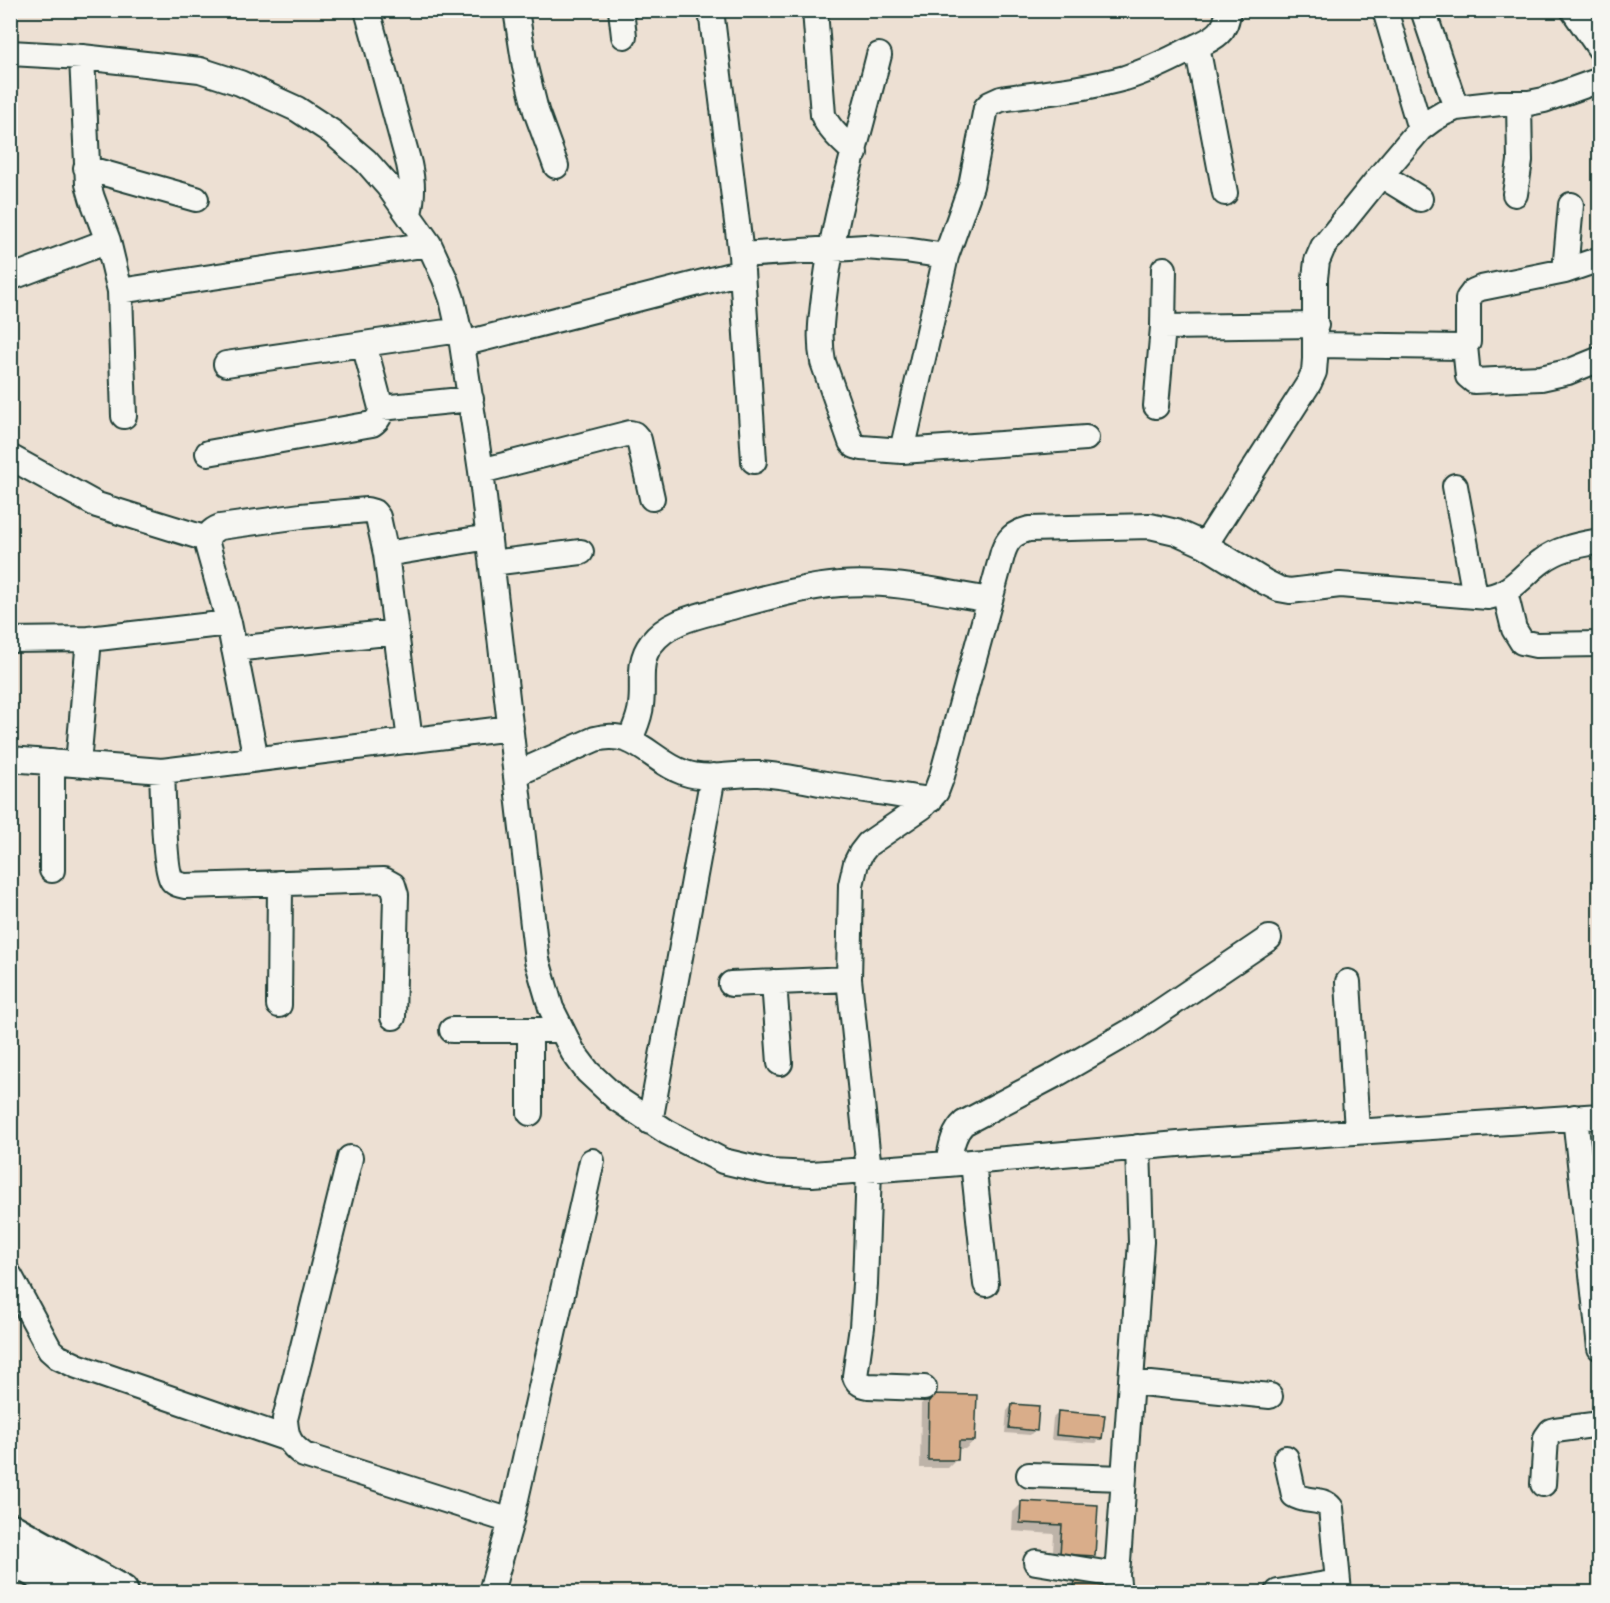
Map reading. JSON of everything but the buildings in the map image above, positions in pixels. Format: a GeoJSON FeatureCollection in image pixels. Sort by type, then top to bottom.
{"type":"FeatureCollection","features":[{"type":"Feature","properties":{"kind":"highway"},"geometry":{"type":"LineString","coordinates":[[10,1530],[121,1593]]}},
{"type":"Feature","properties":{"kind":"highway"},"geometry":{"type":"LineString","coordinates":[[10,1557],[74,1593]]}},
{"type":"Feature","properties":{"kind":"street"},"geometry":{"type":"LineString","coordinates":[[367,10],[411,172],[413,194],[408,214]]}},
{"type":"Feature","properties":{"kind":"street"},"geometry":{"type":"LineString","coordinates":[[516,10],[522,50],[536,111],[556,165]]}},
{"type":"Feature","properties":{"kind":"street"},"geometry":{"type":"LineString","coordinates":[[621,10],[624,36]]}},
{"type":"Feature","properties":{"kind":"street"},"geometry":{"type":"LineString","coordinates":[[711,10],[741,263],[754,461]]}},
{"type":"Feature","properties":{"kind":"street"},"geometry":{"type":"LineString","coordinates":[[815,10],[823,115],[826,123],[855,153]]}},
{"type":"Feature","properties":{"kind":"street"},"geometry":{"type":"LineString","coordinates":[[902,451],[946,256],[971,186],[986,108],[1001,99],[1091,86],[1127,77],[1164,63],[1222,31],[1228,10]]}},
{"type":"Feature","properties":{"kind":"street"},"geometry":{"type":"LineString","coordinates":[[1385,10],[1420,129]]}},
{"type":"Feature","properties":{"kind":"street"},"geometry":{"type":"LineString","coordinates":[[1423,10],[1456,108]]}},
{"type":"Feature","properties":{"kind":"street"},"geometry":{"type":"LineString","coordinates":[[1580,13],[1599,49]]}},
{"type":"Feature","properties":{"kind":"street"},"geometry":{"type":"LineString","coordinates":[[1197,46],[1225,193]]}},
{"type":"Feature","properties":{"kind":"street"},"geometry":{"type":"LineString","coordinates":[[10,53],[82,57],[200,69],[240,83],[297,109],[332,132],[366,161],[388,186],[429,244],[445,279],[461,337],[471,399],[537,960],[551,1008],[573,1053],[588,1072],[616,1098],[650,1122],[723,1161],[770,1172],[812,1174],[1138,1147],[1599,1116]]}},
{"type":"Feature","properties":{"kind":"street"},"geometry":{"type":"LineString","coordinates":[[879,55],[830,249],[820,324],[820,350],[848,437],[855,446],[862,448],[902,451],[1086,438]]}},
{"type":"Feature","properties":{"kind":"street"},"geometry":{"type":"LineString","coordinates":[[82,57],[88,184],[108,241],[120,291],[124,416]]}},
{"type":"Feature","properties":{"kind":"street"},"geometry":{"type":"LineString","coordinates":[[1205,545],[1309,383],[1314,372],[1317,261],[1323,247],[1381,175],[1420,129],[1444,113],[1456,108],[1544,100],[1599,80]]}},
{"type":"Feature","properties":{"kind":"street"},"geometry":{"type":"LineString","coordinates":[[1515,195],[1520,161],[1519,103]]}},
{"type":"Feature","properties":{"kind":"street"},"geometry":{"type":"LineString","coordinates":[[86,168],[196,199]]}},
{"type":"Feature","properties":{"kind":"street"},"geometry":{"type":"LineString","coordinates":[[1381,175],[1420,199]]}},
{"type":"Feature","properties":{"kind":"street"},"geometry":{"type":"LineString","coordinates":[[1565,271],[1571,205]]}},
{"type":"Feature","properties":{"kind":"street"},"geometry":{"type":"LineString","coordinates":[[10,278],[108,241]]}},
{"type":"Feature","properties":{"kind":"street"},"geometry":{"type":"LineString","coordinates":[[120,291],[429,244]]}},
{"type":"Feature","properties":{"kind":"street"},"geometry":{"type":"LineString","coordinates":[[226,364],[364,344],[461,337],[741,263],[830,249],[865,247],[946,256]]}},
{"type":"Feature","properties":{"kind":"street"},"geometry":{"type":"LineString","coordinates":[[1599,259],[1565,271],[1474,291],[1468,299],[1468,342],[1465,346],[1468,376],[1474,381],[1541,378],[1568,372],[1599,359]]}},
{"type":"Feature","properties":{"kind":"street"},"geometry":{"type":"LineString","coordinates":[[1156,406],[1163,327],[1164,269]]}},
{"type":"Feature","properties":{"kind":"street"},"geometry":{"type":"LineString","coordinates":[[1163,327],[1316,335],[1457,348],[1465,346]]}},
{"type":"Feature","properties":{"kind":"street"},"geometry":{"type":"LineString","coordinates":[[208,453],[372,424],[380,415],[381,408],[364,344]]}},
{"type":"Feature","properties":{"kind":"street"},"geometry":{"type":"LineString","coordinates":[[381,408],[471,399]]}},
{"type":"Feature","properties":{"kind":"street"},"geometry":{"type":"LineString","coordinates":[[481,471],[630,433],[639,440],[652,498]]}},
{"type":"Feature","properties":{"kind":"street"},"geometry":{"type":"LineString","coordinates":[[10,457],[97,505],[207,539]]}},
{"type":"Feature","properties":{"kind":"street"},"geometry":{"type":"LineString","coordinates":[[1455,486],[1475,596]]}},
{"type":"Feature","properties":{"kind":"street"},"geometry":{"type":"LineString","coordinates":[[256,759],[229,623],[207,539],[220,527],[301,516],[367,510],[378,517],[386,554],[410,741]]}},
{"type":"Feature","properties":{"kind":"street"},"geometry":{"type":"LineString","coordinates":[[924,1388],[861,1385],[855,1376],[865,1284],[869,1170],[849,979],[851,885],[856,863],[868,844],[907,819],[936,792],[1006,543],[1019,532],[1029,530],[1150,526],[1176,532],[1205,545],[1279,589],[1300,591],[1340,585],[1488,597],[1505,592],[1518,584],[1540,562],[1552,554],[1565,548],[1599,542]]}},
{"type":"Feature","properties":{"kind":"street"},"geometry":{"type":"LineString","coordinates":[[386,554],[489,537]]}},
{"type":"Feature","properties":{"kind":"street"},"geometry":{"type":"LineString","coordinates":[[492,563],[580,552]]}},
{"type":"Feature","properties":{"kind":"street"},"geometry":{"type":"LineString","coordinates":[[630,740],[640,715],[643,658],[649,645],[672,626],[691,618],[807,588],[841,584],[890,585],[990,600]]}},
{"type":"Feature","properties":{"kind":"street"},"geometry":{"type":"LineString","coordinates":[[1505,592],[1514,629],[1522,642],[1536,645],[1599,644]]}},
{"type":"Feature","properties":{"kind":"street"},"geometry":{"type":"LineString","coordinates":[[10,640],[89,639],[229,623]]}},
{"type":"Feature","properties":{"kind":"street"},"geometry":{"type":"LineString","coordinates":[[234,649],[396,632]]}},
{"type":"Feature","properties":{"kind":"street"},"geometry":{"type":"LineString","coordinates":[[78,764],[89,639]]}},
{"type":"Feature","properties":{"kind":"street"},"geometry":{"type":"LineString","coordinates":[[10,759],[162,771],[511,728]]}},
{"type":"Feature","properties":{"kind":"street"},"geometry":{"type":"LineString","coordinates":[[516,774],[595,739],[615,736],[630,740],[684,773],[697,776],[757,774],[787,777],[930,800]]}},
{"type":"Feature","properties":{"kind":"street"},"geometry":{"type":"LineString","coordinates":[[52,762],[52,870]]}},
{"type":"Feature","properties":{"kind":"street"},"geometry":{"type":"LineString","coordinates":[[162,771],[167,865],[172,880],[177,884],[185,886],[384,880],[393,885],[396,895],[393,1017]]}},
{"type":"Feature","properties":{"kind":"street"},"geometry":{"type":"LineString","coordinates":[[650,1122],[713,776]]}},
{"type":"Feature","properties":{"kind":"street"},"geometry":{"type":"LineString","coordinates":[[279,1005],[280,883]]}},
{"type":"Feature","properties":{"kind":"street"},"geometry":{"type":"LineString","coordinates":[[948,1164],[955,1134],[964,1123],[1055,1076],[1133,1030],[1269,938]]}},
{"type":"Feature","properties":{"kind":"street"},"geometry":{"type":"LineString","coordinates":[[731,984],[849,979]]}},
{"type":"Feature","properties":{"kind":"street"},"geometry":{"type":"LineString","coordinates":[[774,982],[780,1063]]}},
{"type":"Feature","properties":{"kind":"street"},"geometry":{"type":"LineString","coordinates":[[1348,982],[1357,1131]]}},
{"type":"Feature","properties":{"kind":"street"},"geometry":{"type":"LineString","coordinates":[[452,1030],[562,1030]]}},
{"type":"Feature","properties":{"kind":"street"},"geometry":{"type":"LineString","coordinates":[[530,1030],[530,1113]]}},
{"type":"Feature","properties":{"kind":"street"},"geometry":{"type":"LineString","coordinates":[[1575,1117],[1596,1293],[1599,1348]]}},
{"type":"Feature","properties":{"kind":"street"},"geometry":{"type":"LineString","coordinates":[[1036,1563],[1118,1584],[1141,1242],[1138,1147]]}},
{"type":"Feature","properties":{"kind":"street"},"geometry":{"type":"LineString","coordinates":[[350,1158],[285,1419],[288,1439],[304,1455],[511,1521]]}},
{"type":"Feature","properties":{"kind":"street"},"geometry":{"type":"LineString","coordinates":[[491,1593],[511,1521],[592,1161]]}},
{"type":"Feature","properties":{"kind":"street"},"geometry":{"type":"LineString","coordinates":[[973,1162],[986,1284]]}},
{"type":"Feature","properties":{"kind":"street"},"geometry":{"type":"LineString","coordinates":[[10,1276],[50,1350],[58,1358],[288,1439]]}},
{"type":"Feature","properties":{"kind":"street"},"geometry":{"type":"LineString","coordinates":[[1131,1382],[1270,1396]]}},
{"type":"Feature","properties":{"kind":"street"},"geometry":{"type":"LineString","coordinates":[[1543,1484],[1546,1438],[1549,1434],[1555,1430],[1599,1424]]}},
{"type":"Feature","properties":{"kind":"street"},"geometry":{"type":"LineString","coordinates":[[1278,1593],[1339,1588],[1331,1508],[1326,1502],[1299,1498],[1294,1495],[1286,1458]]}},
{"type":"Feature","properties":{"kind":"street"},"geometry":{"type":"LineString","coordinates":[[1029,1475],[1124,1478]]}}]}
